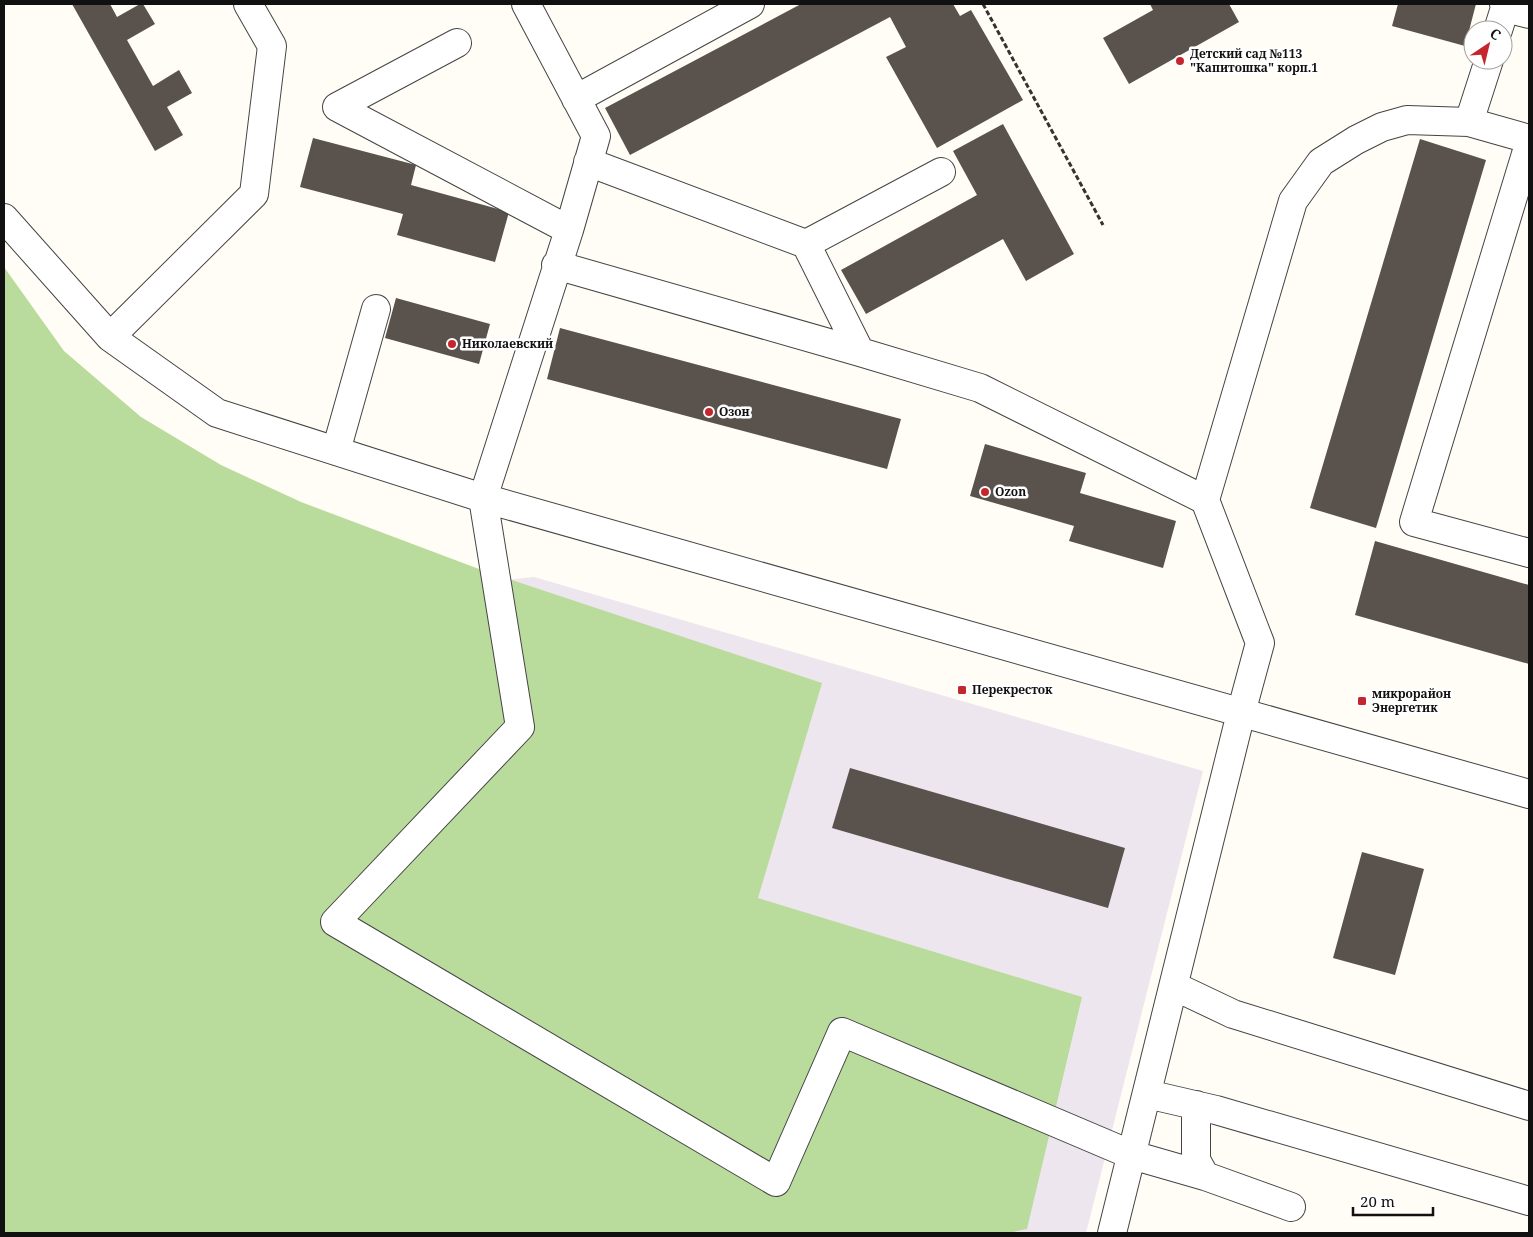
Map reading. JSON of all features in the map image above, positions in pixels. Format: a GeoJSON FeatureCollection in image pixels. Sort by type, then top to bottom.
{"type":"FeatureCollection","features":[{"type":"Feature","properties":{"kind":"street"},"geometry":{"type":"LineString","coordinates":[[110,337],[254,194],[272,46],[248,4]]}},
{"type":"Feature","properties":{"kind":"street"},"geometry":{"type":"LineString","coordinates":[[526,4],[596,136],[569,230],[483,498],[520,727],[334,922],[776,1182],[842,1032],[1132,1155],[1205,1176],[1291,1207]]}},
{"type":"Feature","properties":{"kind":"street"},"geometry":{"type":"LineString","coordinates":[[576,99],[750,4]]}},
{"type":"Feature","properties":{"kind":"street"},"geometry":{"type":"LineString","coordinates":[[458,43],[337,107],[569,230]]}},
{"type":"Feature","properties":{"kind":"street"},"geometry":{"type":"LineString","coordinates":[[1469,122],[1486,70]]}},
{"type":"Feature","properties":{"kind":"street"},"geometry":{"type":"LineString","coordinates":[[1112,1233],[1240,713],[1260,643],[1205,500],[1293,201],[1321,162],[1356,140],[1382,127],[1407,120],[1469,122],[1529,139]]}},
{"type":"Feature","properties":{"kind":"street"},"geometry":{"type":"LineString","coordinates":[[1529,144],[1414,522],[1529,553]]}},
{"type":"Feature","properties":{"kind":"street"},"geometry":{"type":"LineString","coordinates":[[588,162],[806,244],[860,352]]}},
{"type":"Feature","properties":{"kind":"street"},"geometry":{"type":"LineString","coordinates":[[806,244],[941,172]]}},
{"type":"Feature","properties":{"kind":"street"},"geometry":{"type":"LineString","coordinates":[[4,218],[110,337],[217,413],[483,498],[1529,794]]}},
{"type":"Feature","properties":{"kind":"street"},"geometry":{"type":"LineString","coordinates":[[556,266],[980,388],[1205,500]]}},
{"type":"Feature","properties":{"kind":"street"},"geometry":{"type":"LineString","coordinates":[[336,451],[376,309]]}},
{"type":"Feature","properties":{"kind":"street"},"geometry":{"type":"LineString","coordinates":[[1174,986],[1233,1014],[1529,1106]]}},
{"type":"Feature","properties":{"kind":"street"},"geometry":{"type":"LineString","coordinates":[[1147,1094],[1196,1105],[1529,1201]]}},
{"type":"Feature","properties":{"kind":"street"},"geometry":{"type":"LineString","coordinates":[[1196,1105],[1196,1160],[1205,1176]]}},
{"type":"Feature","properties":{"kind":"path"},"geometry":{"type":"LineString","coordinates":[[983,4],[1104,225]]}},
{"type":"Feature","properties":{"kind":"shaded area"},"geometry":{"type":"Polygon","coordinates":[[[534,577],[1203,771],[1086,1233],[834,1233],[297,602],[534,577]]]}},
{"type":"Feature","properties":{"kind":"green space"},"geometry":{"type":"Polygon","coordinates":[[[4,267],[64,351],[141,417],[221,465],[301,502],[479,569],[822,683],[758,898],[1082,997],[1027,1229],[1008,1233],[4,1233],[4,267]]]}},
{"type":"Feature","properties":{"kind":"building"},"geometry":{"type":"Polygon","coordinates":[[[72,4],[110,4],[117,17],[143,4],[155,24],[127,40],[153,86],[179,70],[192,93],[167,107],[183,135],[155,151],[72,4]]]}},
{"type":"Feature","properties":{"kind":"building"},"geometry":{"type":"Polygon","coordinates":[[[801,4],[953,4],[960,16],[971,10],[1023,100],[937,148],[886,57],[906,47],[890,17],[630,155],[605,108],[801,4]]]}},
{"type":"Feature","properties":{"kind":"building"},"geometry":{"type":"Polygon","coordinates":[[[1150,4],[1229,4],[1239,22],[1129,84],[1103,38],[1153,10],[1150,4]]]}},
{"type":"Feature","properties":{"kind":"building"},"geometry":{"type":"Polygon","coordinates":[[[1398,4],[1476,4],[1472,20],[1463,20],[1463,45],[1392,26],[1398,4]]]}},
{"type":"Feature","properties":{"kind":"building"},"geometry":{"type":"Polygon","coordinates":[[[1003,124],[1074,254],[1026,281],[1003,239],[866,314],[841,270],[977,195],[953,151],[1003,124]]]}},
{"type":"Feature","properties":{"kind":"building"},"geometry":{"type":"Polygon","coordinates":[[[313,138],[416,165],[411,185],[509,212],[495,262],[397,235],[403,214],[300,187],[313,138]]]}},
{"type":"Feature","properties":{"kind":"building"},"geometry":{"type":"Polygon","coordinates":[[[1420,139],[1486,160],[1376,528],[1310,508],[1420,139]]]}},
{"type":"Feature","properties":{"kind":"building"},"geometry":{"type":"Polygon","coordinates":[[[396,298],[490,324],[479,364],[385,338],[396,298]]]}},
{"type":"Feature","properties":{"kind":"building"},"geometry":{"type":"Polygon","coordinates":[[[560,328],[901,419],[887,469],[547,379],[560,328]]]}},
{"type":"Feature","properties":{"kind":"building"},"geometry":{"type":"Polygon","coordinates":[[[985,444],[1086,473],[1080,493],[1176,521],[1163,568],[1069,541],[1074,526],[970,496],[985,444]]]}},
{"type":"Feature","properties":{"kind":"building"},"geometry":{"type":"Polygon","coordinates":[[[1375,541],[1529,585],[1529,664],[1355,615],[1375,541]]]}},
{"type":"Feature","properties":{"kind":"building"},"geometry":{"type":"Polygon","coordinates":[[[850,768],[1125,848],[1108,908],[832,828],[850,768]]]}},
{"type":"Feature","properties":{"kind":"building"},"geometry":{"type":"Polygon","coordinates":[[[1362,852],[1424,869],[1395,975],[1333,958],[1362,852]]]}},
{"type":"Feature","properties":{"kind":"place","name":"Детский сад №113 \"Капитошка\" корп.1"},"geometry":{"type":"Point","coordinates":[1180,61]}},
{"type":"Feature","properties":{"kind":"place","name":"Николаевский"},"geometry":{"type":"Point","coordinates":[452,344]}},
{"type":"Feature","properties":{"kind":"place","name":"Озон"},"geometry":{"type":"Point","coordinates":[709,412]}},
{"type":"Feature","properties":{"kind":"place","name":"Ozon"},"geometry":{"type":"Point","coordinates":[985,492]}},
{"type":"Feature","properties":{"kind":"place","name":"Перекресток"},"geometry":{"type":"Point","coordinates":[962,690]}},
{"type":"Feature","properties":{"kind":"place","name":"микрорайон Энергетик"},"geometry":{"type":"Point","coordinates":[1362,701]}}]}
